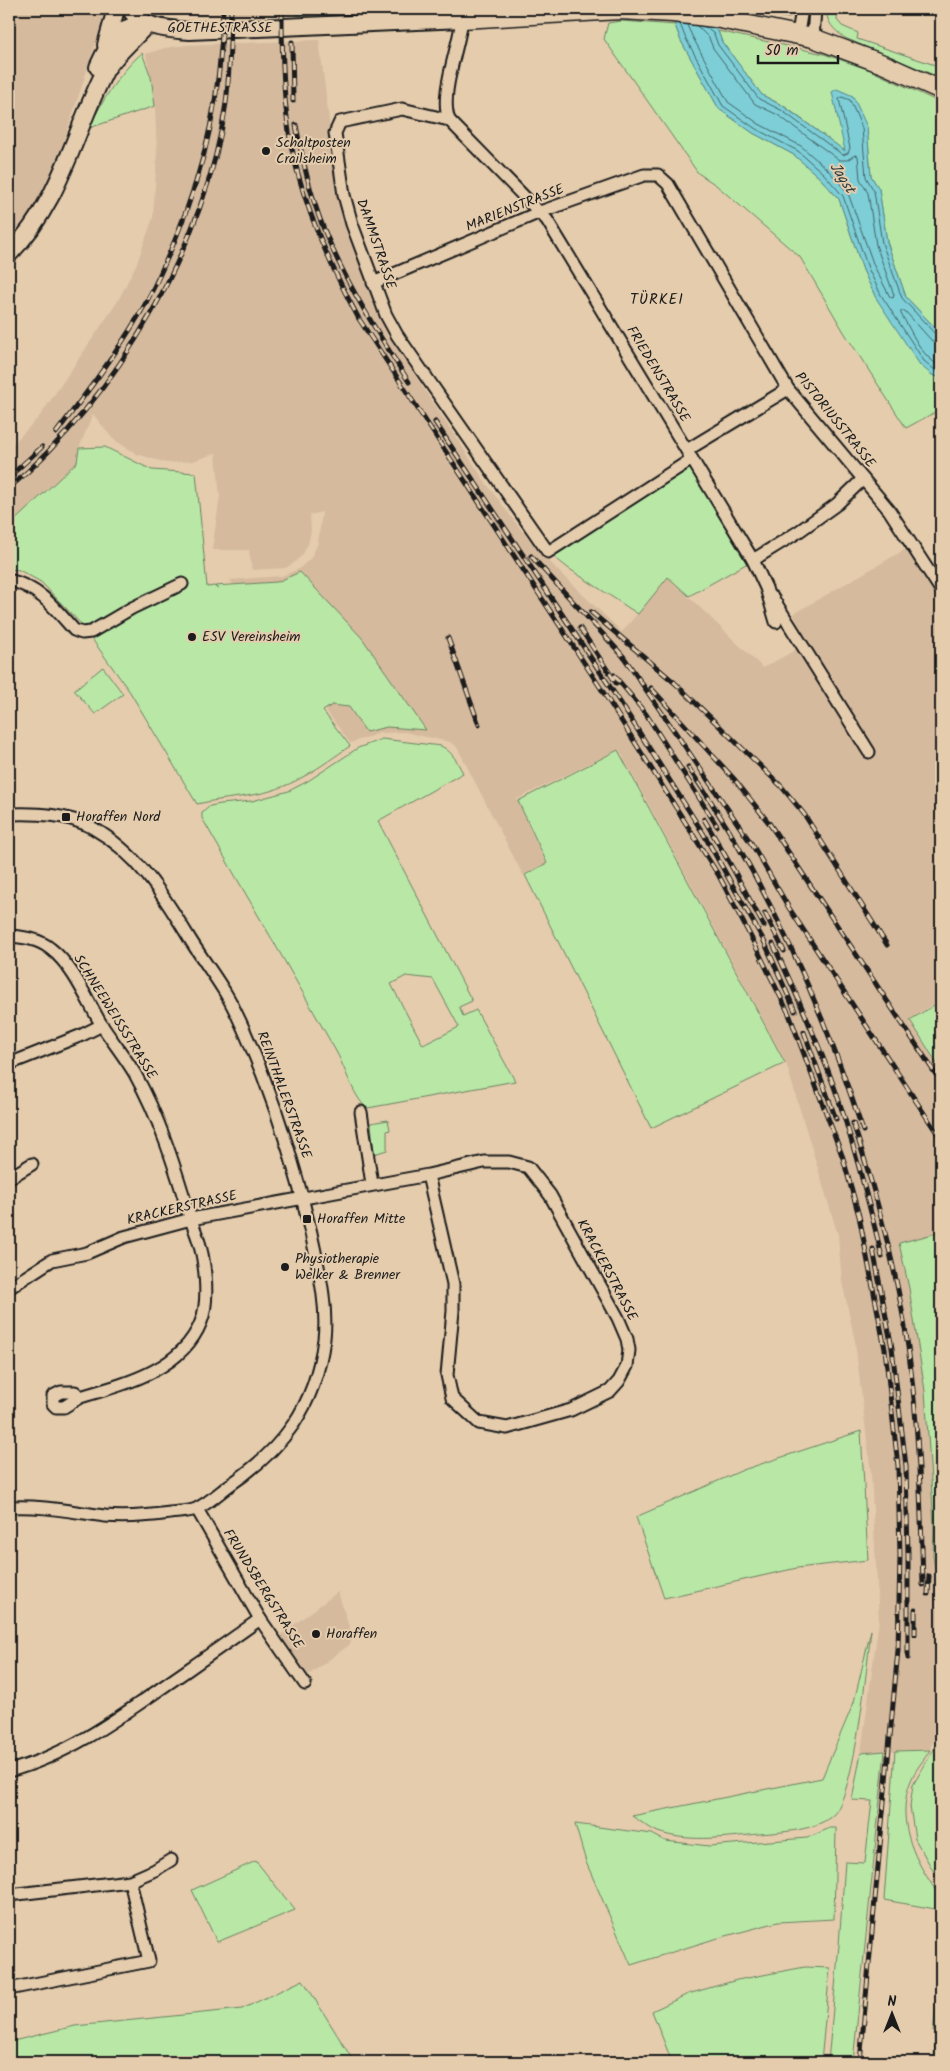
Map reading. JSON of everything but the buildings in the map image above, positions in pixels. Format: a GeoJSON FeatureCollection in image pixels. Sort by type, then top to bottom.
{"type":"FeatureCollection","features":[{"type":"Feature","properties":{"kind":"main road"},"geometry":{"type":"LineString","coordinates":[[102,58],[116,9]]}},
{"type":"Feature","properties":{"kind":"main road"},"geometry":{"type":"LineString","coordinates":[[130,9],[135,17],[144,16]]}},
{"type":"Feature","properties":{"kind":"main road","name":"GOETHESTRASSE"},"geometry":{"type":"LineString","coordinates":[[144,16],[169,30],[190,30],[465,12],[620,10],[673,12],[764,27],[805,36],[883,64],[941,90]]}},
{"type":"Feature","properties":{"kind":"main road"},"geometry":{"type":"LineString","coordinates":[[68,161],[85,98],[102,58],[110,43],[144,16]]}},
{"type":"Feature","properties":{"kind":"main road"},"geometry":{"type":"LineString","coordinates":[[9,254],[34,226],[52,196],[106,69],[144,16]]}},
{"type":"Feature","properties":{"kind":"street"},"geometry":{"type":"LineString","coordinates":[[802,9],[805,36]]}},
{"type":"Feature","properties":{"kind":"street"},"geometry":{"type":"LineString","coordinates":[[805,36],[815,9]]}},
{"type":"Feature","properties":{"kind":"street"},"geometry":{"type":"LineString","coordinates":[[449,120],[446,112],[446,92],[465,12]]}},
{"type":"Feature","properties":{"kind":"street","name":"DAMMSTRASSE"},"geometry":{"type":"LineString","coordinates":[[449,120],[402,109],[344,119],[336,127],[335,133],[344,196],[373,283],[397,336],[548,552],[690,455]]}},
{"type":"Feature","properties":{"kind":"street","name":"FRIEDENSTRASSE"},"geometry":{"type":"LineString","coordinates":[[449,120],[547,220],[753,560],[766,588],[869,752]]}},
{"type":"Feature","properties":{"kind":"street","name":"MARIENSTRASSE"},"geometry":{"type":"LineString","coordinates":[[373,283],[540,212],[644,175],[658,175],[668,184]]}},
{"type":"Feature","properties":{"kind":"street","name":"PISTORIUSSTRASSE"},"geometry":{"type":"LineString","coordinates":[[668,184],[788,389],[889,510],[941,590]]}},
{"type":"Feature","properties":{"kind":"street"},"geometry":{"type":"LineString","coordinates":[[690,455],[788,389]]}},
{"type":"Feature","properties":{"kind":"street"},"geometry":{"type":"LineString","coordinates":[[753,560],[798,532],[837,504],[863,479]]}},
{"type":"Feature","properties":{"kind":"street"},"geometry":{"type":"LineString","coordinates":[[9,580],[34,589],[42,595],[74,630],[82,633],[96,629],[132,608],[182,584]]}},
{"type":"Feature","properties":{"kind":"street","name":"FRIEDENSTRASSE"},"geometry":{"type":"LineString","coordinates":[[766,588],[776,622]]}},
{"type":"Feature","properties":{"kind":"street","name":"REINTHALERSTRASSE"},"geometry":{"type":"LineString","coordinates":[[9,814],[52,815],[66,818],[90,826],[127,853],[148,875],[172,909],[227,996],[247,1037],[280,1122],[302,1197],[316,1257],[325,1321],[319,1367],[312,1391],[303,1411],[289,1432],[275,1449],[242,1477],[197,1508],[129,1517],[106,1516],[51,1508],[9,1507]]}},
{"type":"Feature","properties":{"kind":"street","name":"SCHNEEWEISSSTRASSE"},"geometry":{"type":"LineString","coordinates":[[9,936],[36,940],[54,950],[73,974],[102,1025],[135,1074],[158,1122],[174,1161],[198,1238],[206,1292],[204,1311],[196,1331],[185,1348],[162,1366],[136,1379],[80,1397]]}},
{"type":"Feature","properties":{"kind":"street"},"geometry":{"type":"LineString","coordinates":[[9,1064],[102,1025]]}},
{"type":"Feature","properties":{"kind":"street"},"geometry":{"type":"LineString","coordinates":[[361,1112],[372,1184]]}},
{"type":"Feature","properties":{"kind":"street","name":"KRACKERSTRASSE"},"geometry":{"type":"LineString","coordinates":[[9,1288],[52,1260],[87,1253],[124,1237],[191,1219],[428,1175],[484,1162],[509,1162],[528,1167],[550,1195],[618,1318],[627,1339],[629,1350],[627,1366],[619,1381],[610,1390],[571,1410],[507,1428],[479,1423],[452,1398],[447,1375],[453,1311],[453,1284],[428,1175]]}},
{"type":"Feature","properties":{"kind":"street"},"geometry":{"type":"LineString","coordinates":[[9,1178],[32,1164]]}},
{"type":"Feature","properties":{"kind":"street","name":"FRUNDSBERGSTRASSE"},"geometry":{"type":"LineString","coordinates":[[197,1508],[260,1619],[305,1684]]}},
{"type":"Feature","properties":{"kind":"street"},"geometry":{"type":"LineString","coordinates":[[9,1771],[26,1766],[73,1746],[129,1711],[260,1619]]}},
{"type":"Feature","properties":{"kind":"street"},"geometry":{"type":"LineString","coordinates":[[9,1895],[130,1881],[155,1870],[171,1860]]}},
{"type":"Feature","properties":{"kind":"street"},"geometry":{"type":"LineString","coordinates":[[9,1989],[150,1961],[130,1881]]}},
{"type":"Feature","properties":{"kind":"shaded area"},"geometry":{"type":"Polygon","coordinates":[[[9,9],[107,9],[53,174],[33,211],[9,237],[9,9]]]}},
{"type":"Feature","properties":{"kind":"shaded area"},"geometry":{"type":"Polygon","coordinates":[[[160,9],[297,9],[297,15],[199,17],[172,13],[160,9]]]}},
{"type":"Feature","properties":{"kind":"shaded area"},"geometry":{"type":"Polygon","coordinates":[[[319,40],[339,201],[355,252],[414,374],[488,486],[522,531],[558,571],[622,632],[668,577],[763,668],[808,643],[793,614],[906,549],[928,556],[941,577],[941,999],[909,1020],[941,1071],[941,1423],[936,1588],[941,1646],[941,1708],[939,1725],[930,1749],[861,1753],[879,1620],[871,1473],[855,1341],[842,1281],[838,1235],[786,1063],[619,749],[517,799],[546,863],[523,875],[457,747],[450,742],[404,732],[380,733],[350,743],[230,580],[282,576],[299,569],[311,558],[318,543],[322,512],[310,515],[311,531],[308,544],[303,554],[294,563],[285,568],[252,570],[249,550],[212,550],[220,497],[216,453],[193,461],[167,463],[137,454],[113,439],[93,414],[79,448],[77,462],[9,526],[9,448],[40,416],[118,301],[137,263],[153,218],[157,153],[155,106],[146,54],[165,48],[187,45],[319,40]]]}},
{"type":"Feature","properties":{"kind":"shaded area","name":"Horaffen"},"geometry":{"type":"Polygon","coordinates":[[[338,1592],[351,1633],[349,1645],[307,1676],[279,1636],[338,1592]]]}},
{"type":"Feature","properties":{"kind":"green space"},"geometry":{"type":"Polygon","coordinates":[[[297,9],[376,9],[297,15],[297,9]]]}},
{"type":"Feature","properties":{"kind":"green space"},"geometry":{"type":"Polygon","coordinates":[[[731,9],[796,9],[789,18],[731,9]]]}},
{"type":"Feature","properties":{"kind":"green space"},"geometry":{"type":"Polygon","coordinates":[[[826,9],[837,9],[837,20],[842,26],[858,33],[857,39],[941,67],[941,78],[845,38],[831,25],[826,9]]]}},
{"type":"Feature","properties":{"kind":"green space"},"geometry":{"type":"Polygon","coordinates":[[[621,21],[675,25],[681,41],[719,109],[753,133],[794,155],[820,178],[839,199],[863,270],[876,298],[932,375],[941,378],[941,409],[906,428],[844,332],[800,257],[716,185],[698,173],[604,39],[608,23],[621,21]]]}},
{"type":"Feature","properties":{"kind":"green space"},"geometry":{"type":"Polygon","coordinates":[[[718,31],[824,54],[870,70],[941,103],[941,334],[906,297],[887,242],[879,189],[871,176],[867,127],[846,152],[784,106],[762,95],[722,42],[718,31]]]}},
{"type":"Feature","properties":{"kind":"green space"},"geometry":{"type":"Polygon","coordinates":[[[142,53],[151,77],[155,106],[89,128],[112,88],[126,69],[142,53]]]}},
{"type":"Feature","properties":{"kind":"green space"},"geometry":{"type":"Polygon","coordinates":[[[105,447],[152,470],[196,473],[207,587],[214,586],[218,589],[215,586],[277,582],[300,572],[362,638],[426,730],[387,727],[366,732],[349,707],[332,705],[323,711],[350,746],[307,775],[271,791],[197,804],[130,692],[82,625],[41,582],[19,570],[9,569],[9,526],[77,462],[79,448],[105,447]]]}},
{"type":"Feature","properties":{"kind":"green space"},"geometry":{"type":"Polygon","coordinates":[[[692,459],[753,560],[689,596],[668,577],[638,614],[568,568],[548,552],[692,459]]]}},
{"type":"Feature","properties":{"kind":"green space"},"geometry":{"type":"Polygon","coordinates":[[[103,667],[123,694],[95,714],[74,690],[103,667]]]}},
{"type":"Feature","properties":{"kind":"green space"},"geometry":{"type":"Polygon","coordinates":[[[382,739],[441,746],[452,754],[463,773],[378,821],[472,1001],[459,1007],[463,1016],[476,1010],[515,1081],[368,1108],[364,1105],[355,1092],[337,1053],[202,818],[202,813],[210,806],[252,801],[289,791],[308,781],[358,748],[382,739]],[[406,976],[391,984],[423,1045],[459,1027],[433,979],[406,976]]]}},
{"type":"Feature","properties":{"kind":"green space"},"geometry":{"type":"Polygon","coordinates":[[[618,750],[785,1063],[651,1128],[525,875],[547,863],[518,801],[618,750]]]}},
{"type":"Feature","properties":{"kind":"green space"},"geometry":{"type":"Polygon","coordinates":[[[941,1001],[941,1070],[910,1020],[941,1001]]]}},
{"type":"Feature","properties":{"kind":"green space"},"geometry":{"type":"Polygon","coordinates":[[[388,1120],[390,1130],[387,1131],[387,1150],[374,1154],[371,1123],[388,1120]]]}},
{"type":"Feature","properties":{"kind":"green space"},"geometry":{"type":"Polygon","coordinates":[[[941,1232],[941,1602],[933,1556],[934,1524],[925,1391],[909,1288],[899,1243],[941,1232]]]}},
{"type":"Feature","properties":{"kind":"green space"},"geometry":{"type":"Polygon","coordinates":[[[861,1431],[868,1560],[797,1568],[664,1598],[636,1517],[743,1470],[861,1431]]]}},
{"type":"Feature","properties":{"kind":"green space"},"geometry":{"type":"Polygon","coordinates":[[[871,1630],[854,1757],[841,1803],[833,1815],[815,1825],[793,1831],[703,1838],[680,1837],[658,1832],[632,1816],[822,1778],[854,1702],[871,1630]]]}},
{"type":"Feature","properties":{"kind":"green space"},"geometry":{"type":"Polygon","coordinates":[[[941,1737],[941,1884],[915,1839],[910,1806],[913,1785],[941,1737]]]}},
{"type":"Feature","properties":{"kind":"green space"},"geometry":{"type":"Polygon","coordinates":[[[930,1750],[917,1769],[908,1788],[905,1813],[906,1826],[913,1850],[937,1895],[941,1910],[884,1900],[895,1751],[930,1750]]]}},
{"type":"Feature","properties":{"kind":"green space"},"geometry":{"type":"Polygon","coordinates":[[[885,1751],[853,2062],[828,2062],[845,1862],[865,1863],[872,1801],[852,1800],[861,1753],[885,1751]]]}},
{"type":"Feature","properties":{"kind":"green space"},"geometry":{"type":"Polygon","coordinates":[[[575,1824],[652,1834],[665,1841],[709,1846],[807,1838],[830,1828],[836,1828],[834,1919],[778,1922],[711,1940],[631,1965],[586,1862],[575,1824]]]}},
{"type":"Feature","properties":{"kind":"green space"},"geometry":{"type":"Polygon","coordinates":[[[256,1861],[295,1910],[217,1942],[192,1890],[256,1861]]]}},
{"type":"Feature","properties":{"kind":"green space"},"geometry":{"type":"Polygon","coordinates":[[[805,1967],[830,1968],[821,2062],[672,2062],[652,2011],[688,1994],[737,1980],[805,1967]]]}},
{"type":"Feature","properties":{"kind":"green space"},"geometry":{"type":"Polygon","coordinates":[[[941,1967],[941,2024],[933,2032],[941,1967]]]}},
{"type":"Feature","properties":{"kind":"green space"},"geometry":{"type":"Polygon","coordinates":[[[303,1980],[354,2062],[9,2062],[9,2042],[75,2026],[242,2009],[303,1980]]]}},
{"type":"Feature","properties":{"kind":"green space"},"geometry":{"type":"Polygon","coordinates":[[[941,2028],[941,2062],[934,2062],[935,2037],[941,2028]]]}},
{"type":"Feature","properties":{"kind":"water","name":"Jagst"},"geometry":{"type":"Polygon","coordinates":[[[669,9],[708,23],[718,31],[722,42],[762,95],[783,106],[845,151],[832,92],[837,89],[853,96],[867,127],[871,176],[879,189],[887,242],[906,297],[941,334],[941,378],[932,375],[920,365],[876,298],[863,270],[839,199],[820,178],[794,155],[753,133],[719,109],[681,41],[669,9]]]}},
{"type":"Feature","properties":{"kind":"railway"},"geometry":{"type":"LineString","coordinates":[[56,433],[99,376],[129,331],[154,288],[175,240],[196,183],[210,127],[219,70],[223,9]]}},
{"type":"Feature","properties":{"kind":"railway"},"geometry":{"type":"LineString","coordinates":[[9,488],[48,452],[85,410],[120,364],[150,314],[177,262],[199,209],[216,156],[226,103],[231,9]]}},
{"type":"Feature","properties":{"kind":"railway"},"geometry":{"type":"LineString","coordinates":[[282,9],[285,97],[292,149],[297,172],[311,215],[338,278],[359,319],[600,687],[719,876],[789,1014],[843,1158],[859,1216],[885,1349],[898,1466],[900,1555],[898,1650],[860,2062]]}},
{"type":"Feature","properties":{"kind":"railway"},"geometry":{"type":"LineString","coordinates":[[292,42],[293,101]]}},
{"type":"Feature","properties":{"kind":"railway"},"geometry":{"type":"LineString","coordinates":[[296,125],[309,183],[328,239],[355,294],[409,382]]}},
{"type":"Feature","properties":{"kind":"railway"},"geometry":{"type":"LineString","coordinates":[[435,422],[620,702],[703,833],[764,941],[795,1011]]}},
{"type":"Feature","properties":{"kind":"railway"},"geometry":{"type":"LineString","coordinates":[[9,477],[42,447]]}},
{"type":"Feature","properties":{"kind":"railway"},"geometry":{"type":"LineString","coordinates":[[531,556],[623,656],[753,846],[789,908],[941,1139]]}},
{"type":"Feature","properties":{"kind":"railway"},"geometry":{"type":"LineString","coordinates":[[591,612],[675,683],[781,786],[804,814],[887,945]]}},
{"type":"Feature","properties":{"kind":"railway"},"geometry":{"type":"LineString","coordinates":[[580,628],[616,683]]}},
{"type":"Feature","properties":{"kind":"railway"},"geometry":{"type":"LineString","coordinates":[[448,638],[479,725]]}},
{"type":"Feature","properties":{"kind":"railway"},"geometry":{"type":"LineString","coordinates":[[614,675],[646,714],[717,826]]}},
{"type":"Feature","properties":{"kind":"railway"},"geometry":{"type":"LineString","coordinates":[[651,688],[735,780],[769,823],[941,1082]]}},
{"type":"Feature","properties":{"kind":"railway"},"geometry":{"type":"LineString","coordinates":[[688,767],[742,853],[789,943],[829,1036],[863,1131]]}},
{"type":"Feature","properties":{"kind":"railway"},"geometry":{"type":"LineString","coordinates":[[704,819],[764,926]]}},
{"type":"Feature","properties":{"kind":"railway"},"geometry":{"type":"LineString","coordinates":[[765,913],[784,951]]}},
{"type":"Feature","properties":{"kind":"railway"},"geometry":{"type":"LineString","coordinates":[[773,944],[815,1037],[837,1095],[850,1135],[882,1257]]}},
{"type":"Feature","properties":{"kind":"railway"},"geometry":{"type":"LineString","coordinates":[[804,1032],[836,1119]]}},
{"type":"Feature","properties":{"kind":"railway"},"geometry":{"type":"LineString","coordinates":[[853,1123],[885,1234],[898,1290],[908,1347],[917,1436],[923,1585]]}},
{"type":"Feature","properties":{"kind":"railway"},"geometry":{"type":"LineString","coordinates":[[873,1249],[892,1348],[906,1466],[908,1658]]}},
{"type":"Feature","properties":{"kind":"railway"},"geometry":{"type":"LineString","coordinates":[[928,1594],[929,1576]]}},
{"type":"Feature","properties":{"kind":"railway"},"geometry":{"type":"LineString","coordinates":[[915,1610],[915,1634]]}},
{"type":"Feature","properties":{"kind":"place","name":"Schaltposten Crailsheim"},"geometry":{"type":"Point","coordinates":[266,151]}},
{"type":"Feature","properties":{"kind":"place","name":"ESV Vereinsheim"},"geometry":{"type":"Point","coordinates":[192,637]}},
{"type":"Feature","properties":{"kind":"place","name":"Horaffen Nord"},"geometry":{"type":"Point","coordinates":[66,817]}},
{"type":"Feature","properties":{"kind":"place","name":"Horaffen Mitte"},"geometry":{"type":"Point","coordinates":[307,1219]}},
{"type":"Feature","properties":{"kind":"place","name":"Physiotherapie Welker & Brenner"},"geometry":{"type":"Point","coordinates":[285,1267]}},
{"type":"Feature","properties":{"kind":"place","name":"Horaffen"},"geometry":{"type":"Point","coordinates":[316,1634]}},
{"type":"Feature","properties":{"kind":"district","name":"TÜRKEI"},"geometry":{"type":"Point","coordinates":[657,300]}}]}
